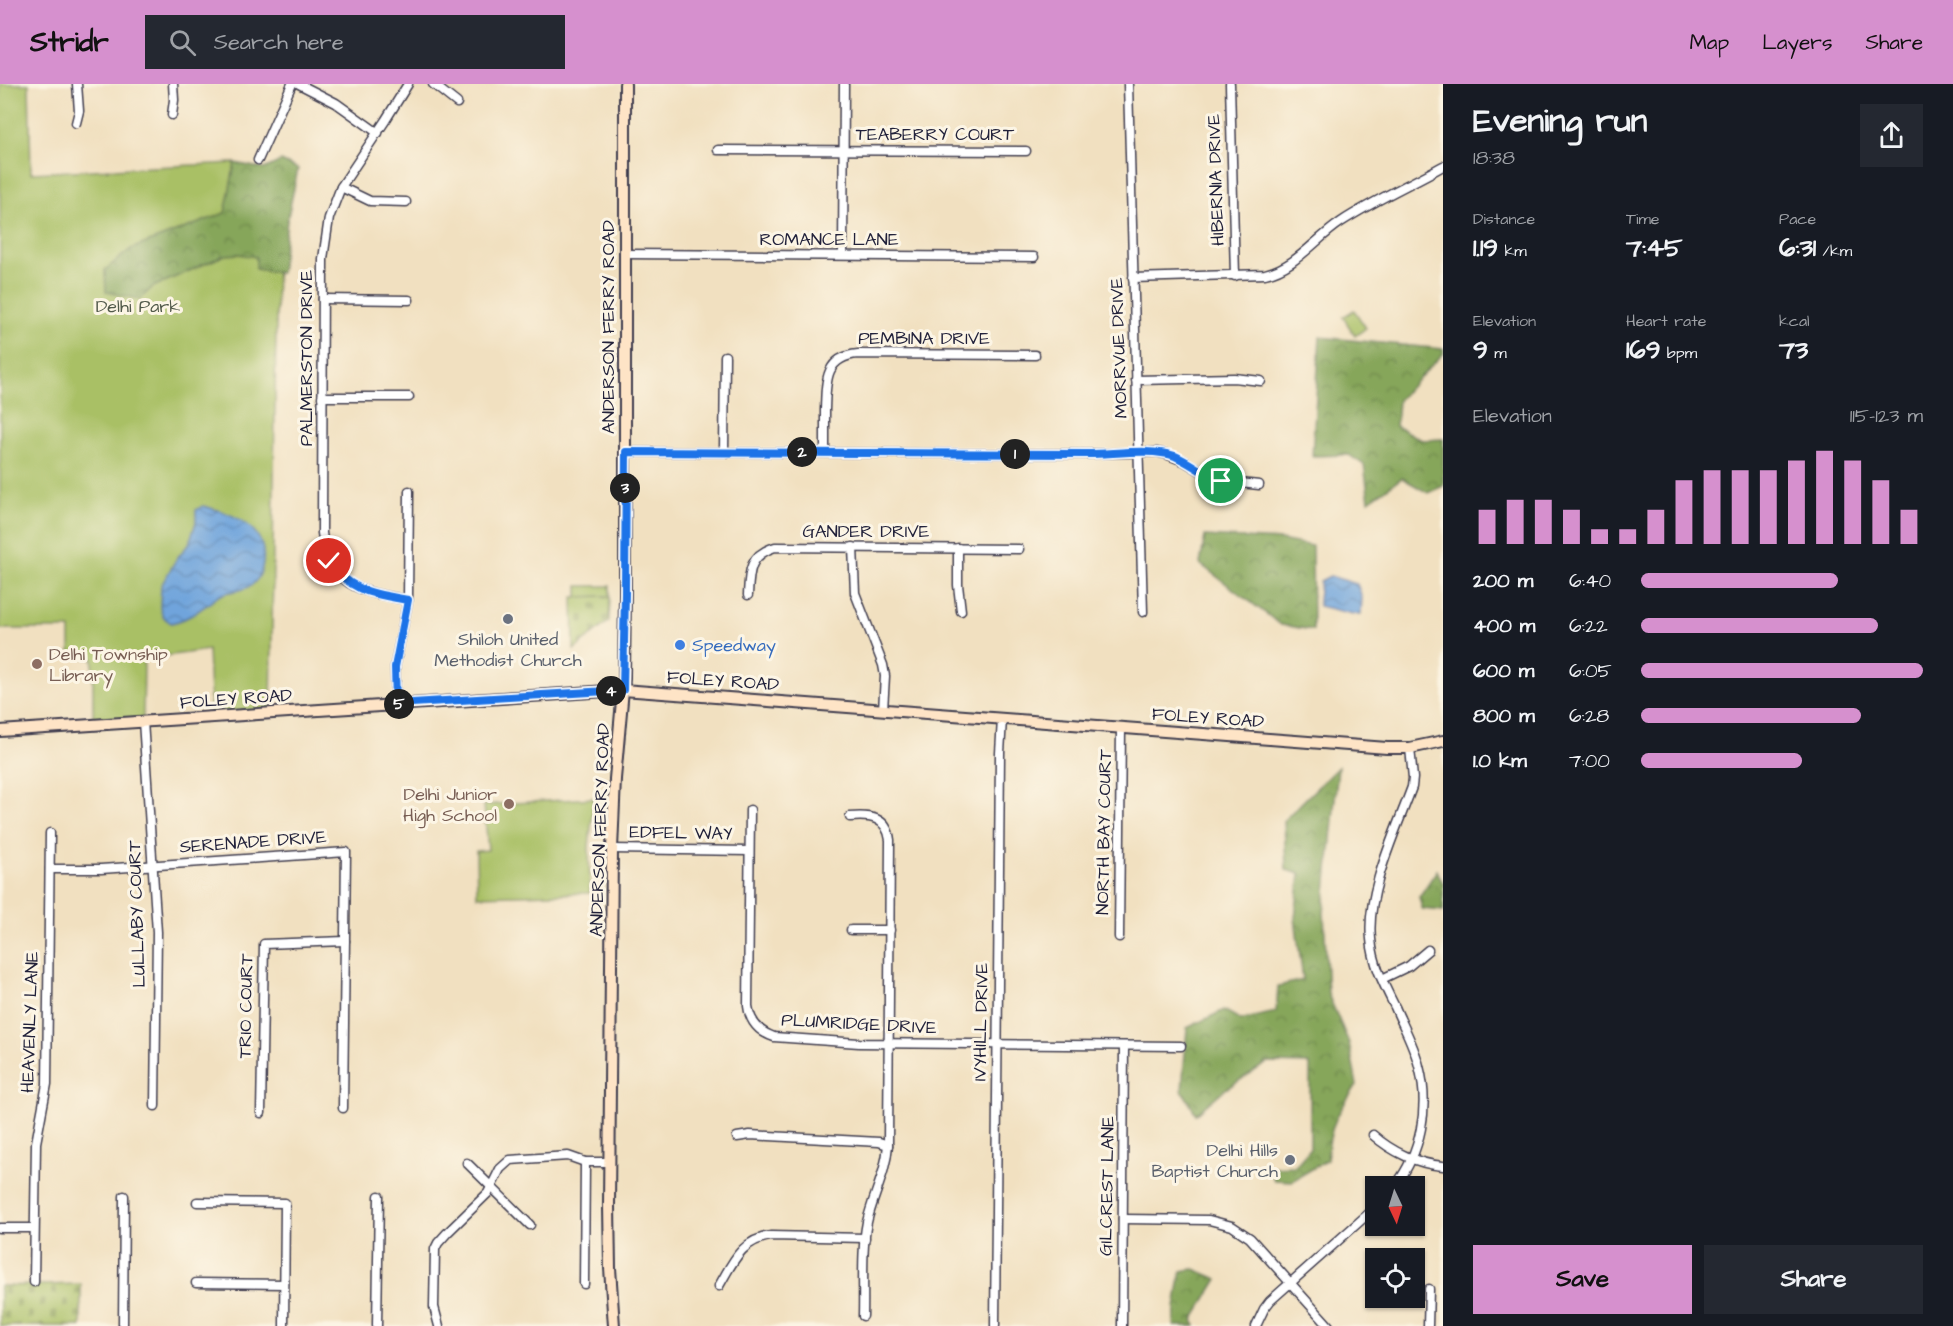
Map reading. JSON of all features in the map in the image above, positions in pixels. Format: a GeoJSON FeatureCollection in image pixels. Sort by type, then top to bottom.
{"type":"FeatureCollection","features":[{"type":"Feature","properties":{"kind":"street"},"geometry":{"type":"LineString","coordinates":[[76,123],[79,111],[77,84]]}},
{"type":"Feature","properties":{"kind":"street"},"geometry":{"type":"LineString","coordinates":[[172,116],[173,84]]}},
{"type":"Feature","properties":{"kind":"street"},"geometry":{"type":"LineString","coordinates":[[258,160],[292,84]]}},
{"type":"Feature","properties":{"kind":"street"},"geometry":{"type":"LineString","coordinates":[[299,84],[336,103],[378,133]]}},
{"type":"Feature","properties":{"kind":"street","name":"PALMERSTON DRIVE"},"geometry":{"type":"LineString","coordinates":[[408,84],[341,187],[326,231],[323,259],[321,533],[329,561],[341,577],[357,588],[408,600]]}},
{"type":"Feature","properties":{"kind":"street"},"geometry":{"type":"LineString","coordinates":[[432,84],[457,103]]}},
{"type":"Feature","properties":{"kind":"street","name":"ANDERSON FERRY ROAD"},"geometry":{"type":"LineString","coordinates":[[614,1326],[610,1268],[609,1162],[612,849],[615,779],[623,690],[625,593],[625,84]]}},
{"type":"Feature","properties":{"kind":"street"},"geometry":{"type":"LineString","coordinates":[[843,255],[844,84]]}},
{"type":"Feature","properties":{"kind":"street","name":"MORRVUE DRIVE"},"geometry":{"type":"LineString","coordinates":[[1128,84],[1143,612]]}},
{"type":"Feature","properties":{"kind":"street","name":"HIBERNIA DRIVE"},"geometry":{"type":"LineString","coordinates":[[1230,84],[1235,276]]}},
{"type":"Feature","properties":{"kind":"street","name":"TEABERRY COURT"},"geometry":{"type":"LineString","coordinates":[[718,150],[1026,151]]}},
{"type":"Feature","properties":{"kind":"street"},"geometry":{"type":"LineString","coordinates":[[1133,278],[1235,276],[1264,274],[1284,268],[1343,221],[1443,166]]}},
{"type":"Feature","properties":{"kind":"street"},"geometry":{"type":"LineString","coordinates":[[341,187],[370,201],[406,202]]}},
{"type":"Feature","properties":{"kind":"street","name":"ROMANCE LANE"},"geometry":{"type":"LineString","coordinates":[[624,254],[1034,256]]}},
{"type":"Feature","properties":{"kind":"street"},"geometry":{"type":"LineString","coordinates":[[323,299],[410,300]]}},
{"type":"Feature","properties":{"kind":"street","name":"PEMBINA DRIVE"},"geometry":{"type":"LineString","coordinates":[[825,452],[827,376],[834,364],[845,357],[858,354],[1035,355]]}},
{"type":"Feature","properties":{"kind":"street"},"geometry":{"type":"LineString","coordinates":[[724,452],[725,356]]}},
{"type":"Feature","properties":{"kind":"street"},"geometry":{"type":"LineString","coordinates":[[1136,380],[1234,378],[1261,381]]}},
{"type":"Feature","properties":{"kind":"street"},"geometry":{"type":"LineString","coordinates":[[322,397],[409,397]]}},
{"type":"Feature","properties":{"kind":"street"},"geometry":{"type":"LineString","coordinates":[[626,452],[1166,454],[1221,481],[1259,485]]}},
{"type":"Feature","properties":{"kind":"street"},"geometry":{"type":"LineString","coordinates":[[396,704],[395,667],[408,600],[409,491]]}},
{"type":"Feature","properties":{"kind":"street","name":"GANDER DRIVE"},"geometry":{"type":"LineString","coordinates":[[748,596],[750,568],[758,556],[769,549],[781,547],[1018,549]]}},
{"type":"Feature","properties":{"kind":"street"},"geometry":{"type":"LineString","coordinates":[[853,548],[855,593],[883,665],[885,676],[883,710]]}},
{"type":"Feature","properties":{"kind":"street"},"geometry":{"type":"LineString","coordinates":[[958,548],[961,611]]}},
{"type":"Feature","properties":{"kind":"street","name":"FOLEY ROAD"},"geometry":{"type":"LineString","coordinates":[[0,731],[623,690],[1387,748],[1410,747],[1443,741]]}},
{"type":"Feature","properties":{"kind":"street","name":"IVYHILL DRIVE"},"geometry":{"type":"LineString","coordinates":[[995,1326],[1002,719]]}},
{"type":"Feature","properties":{"kind":"street","name":"LULLABY COURT"},"geometry":{"type":"LineString","coordinates":[[143,721],[157,945],[155,1106]]}},
{"type":"Feature","properties":{"kind":"street","name":"NORTH BAY COURT"},"geometry":{"type":"LineString","coordinates":[[1119,937],[1121,728]]}},
{"type":"Feature","properties":{"kind":"street"},"geometry":{"type":"LineString","coordinates":[[1401,1176],[1412,1158],[1422,1123],[1424,1094],[1422,1077],[1413,1048],[1382,979],[1372,948],[1370,915],[1376,889],[1412,787],[1410,747]]}},
{"type":"Feature","properties":{"kind":"street","name":"PLUMRIDGE DRIVE"},"geometry":{"type":"LineString","coordinates":[[750,810],[748,1006],[753,1022],[762,1032],[774,1037],[889,1044],[1181,1046]]}},
{"type":"Feature","properties":{"kind":"street"},"geometry":{"type":"LineString","coordinates":[[850,817],[865,815],[874,817],[885,824],[890,833],[888,1145],[884,1171],[865,1238],[863,1316]]}},
{"type":"Feature","properties":{"kind":"street","name":"HEAVENLY LANE"},"geometry":{"type":"LineString","coordinates":[[34,1282],[36,1143],[47,1084],[50,833]]}},
{"type":"Feature","properties":{"kind":"street","name":"EDFEL WAY"},"geometry":{"type":"LineString","coordinates":[[612,849],[749,851]]}},
{"type":"Feature","properties":{"kind":"street","name":"SERENADE DRIVE"},"geometry":{"type":"LineString","coordinates":[[50,869],[101,869],[346,852],[343,1108]]}},
{"type":"Feature","properties":{"kind":"street"},"geometry":{"type":"LineString","coordinates":[[851,930],[890,930]]}},
{"type":"Feature","properties":{"kind":"street","name":"TRIO COURT"},"geometry":{"type":"LineString","coordinates":[[261,1113],[264,944],[345,941]]}},
{"type":"Feature","properties":{"kind":"street"},"geometry":{"type":"LineString","coordinates":[[1382,979],[1409,966],[1428,950]]}},
{"type":"Feature","properties":{"kind":"street","name":"GILCREST LANE"},"geometry":{"type":"LineString","coordinates":[[1122,1326],[1124,1046]]}},
{"type":"Feature","properties":{"kind":"street"},"geometry":{"type":"LineString","coordinates":[[737,1137],[750,1135],[879,1142],[888,1145]]}},
{"type":"Feature","properties":{"kind":"street"},"geometry":{"type":"LineString","coordinates":[[1373,1135],[1386,1146],[1412,1158],[1443,1166]]}},
{"type":"Feature","properties":{"kind":"street"},"geometry":{"type":"LineString","coordinates":[[439,1326],[434,1306],[435,1249],[447,1233],[484,1198],[500,1168],[510,1160],[568,1156],[585,1162],[609,1162]]}},
{"type":"Feature","properties":{"kind":"street"},"geometry":{"type":"LineString","coordinates":[[584,1284],[585,1162]]}},
{"type":"Feature","properties":{"kind":"street"},"geometry":{"type":"LineString","coordinates":[[467,1163],[530,1226]]}},
{"type":"Feature","properties":{"kind":"street"},"geometry":{"type":"LineString","coordinates":[[123,1326],[124,1196]]}},
{"type":"Feature","properties":{"kind":"street"},"geometry":{"type":"LineString","coordinates":[[377,1326],[379,1196]]}},
{"type":"Feature","properties":{"kind":"street"},"geometry":{"type":"LineString","coordinates":[[197,1202],[285,1203],[284,1326]]}},
{"type":"Feature","properties":{"kind":"street"},"geometry":{"type":"LineString","coordinates":[[1256,1326],[1264,1309],[1290,1282],[1365,1217]]}},
{"type":"Feature","properties":{"kind":"street"},"geometry":{"type":"LineString","coordinates":[[1123,1219],[1209,1220],[1232,1226],[1250,1238],[1329,1326]]}},
{"type":"Feature","properties":{"kind":"street"},"geometry":{"type":"LineString","coordinates":[[0,1228],[34,1228]]}},
{"type":"Feature","properties":{"kind":"street"},"geometry":{"type":"LineString","coordinates":[[719,1286],[742,1249],[762,1238],[865,1238]]}},
{"type":"Feature","properties":{"kind":"street"},"geometry":{"type":"LineString","coordinates":[[196,1283],[284,1284]]}},
{"type":"Feature","properties":{"kind":"street"},"geometry":{"type":"LineString","coordinates":[[1428,1326],[1429,1289]]}},
{"type":"Feature","properties":{"kind":"green space","name":"Delhi Park"},"geometry":{"type":"Polygon","coordinates":[[[0,84],[29,84],[31,173],[234,163],[278,172],[271,713],[211,717],[208,650],[144,659],[143,721],[93,725],[93,658],[70,658],[70,629],[0,629],[0,84]]]}},
{"type":"Feature","properties":{"kind":"green space"},"geometry":{"type":"Polygon","coordinates":[[[281,161],[298,169],[287,221],[281,273],[256,269],[256,257],[239,254],[225,255],[153,287],[140,299],[106,292],[105,270],[131,249],[225,213],[235,163],[264,169],[281,161]]]}},
{"type":"Feature","properties":{"kind":"green space"},"geometry":{"type":"Polygon","coordinates":[[[1354,310],[1366,328],[1355,336],[1343,317],[1354,310]]]}},
{"type":"Feature","properties":{"kind":"green space"},"geometry":{"type":"Polygon","coordinates":[[[1320,337],[1443,349],[1443,354],[1398,400],[1396,426],[1422,440],[1443,439],[1443,486],[1428,493],[1402,478],[1369,501],[1364,465],[1349,455],[1312,456],[1320,337]]]}},
{"type":"Feature","properties":{"kind":"green space"},"geometry":{"type":"Polygon","coordinates":[[[1205,536],[1281,540],[1312,546],[1313,630],[1281,625],[1200,564],[1205,536]]]}},
{"type":"Feature","properties":{"kind":"green space"},"geometry":{"type":"Polygon","coordinates":[[[578,586],[610,586],[610,596],[578,597],[578,586]]]}},
{"type":"Feature","properties":{"kind":"green space"},"geometry":{"type":"Polygon","coordinates":[[[610,596],[609,621],[574,650],[573,597],[610,596]]]}},
{"type":"Feature","properties":{"kind":"green space"},"geometry":{"type":"Polygon","coordinates":[[[1338,767],[1324,913],[1328,994],[1349,1043],[1357,1085],[1336,1120],[1330,1137],[1327,1160],[1292,1181],[1274,1180],[1268,1167],[1295,1166],[1310,1149],[1310,1064],[1267,1063],[1224,1090],[1196,1114],[1182,1090],[1187,1028],[1224,1010],[1241,1020],[1276,1012],[1278,986],[1303,980],[1295,918],[1300,874],[1286,870],[1284,820],[1338,767]]]}},
{"type":"Feature","properties":{"kind":"green space"},"geometry":{"type":"Polygon","coordinates":[[[594,798],[589,847],[590,893],[477,896],[476,851],[488,850],[484,805],[594,798]]]}},
{"type":"Feature","properties":{"kind":"green space"},"geometry":{"type":"Polygon","coordinates":[[[1437,870],[1443,884],[1443,911],[1422,909],[1419,897],[1437,870]]]}},
{"type":"Feature","properties":{"kind":"green space"},"geometry":{"type":"Polygon","coordinates":[[[1194,1269],[1218,1279],[1193,1320],[1196,1326],[1174,1326],[1181,1271],[1194,1269]]]}},
{"type":"Feature","properties":{"kind":"green space"},"geometry":{"type":"Polygon","coordinates":[[[81,1284],[81,1326],[0,1326],[0,1286],[81,1284]]]}},
{"type":"Feature","properties":{"kind":"water"},"geometry":{"type":"Polygon","coordinates":[[[203,506],[226,513],[254,531],[263,551],[262,569],[257,579],[249,587],[223,594],[191,616],[171,623],[163,617],[160,608],[161,586],[177,558],[189,544],[196,522],[196,510],[203,506]]]}},
{"type":"Feature","properties":{"kind":"water"},"geometry":{"type":"Polygon","coordinates":[[[1330,576],[1357,584],[1362,597],[1361,614],[1319,606],[1320,581],[1330,576]]]}},
{"type":"Feature","properties":{"kind":"place","name":"Shiloh United Methodist Church"},"geometry":{"type":"Point","coordinates":[508,619]}},
{"type":"Feature","properties":{"kind":"place","name":"Speedway"},"geometry":{"type":"Point","coordinates":[680,645]}},
{"type":"Feature","properties":{"kind":"place","name":"Delhi Township Library"},"geometry":{"type":"Point","coordinates":[37,664]}},
{"type":"Feature","properties":{"kind":"place","name":"Delhi Junior High School"},"geometry":{"type":"Point","coordinates":[509,804]}},
{"type":"Feature","properties":{"kind":"place","name":"Delhi Hills Baptist Church"},"geometry":{"type":"Point","coordinates":[1290,1160]}},
{"type":"Feature","properties":{"kind":"route"},"geometry":{"type":"LineString","coordinates":[[329,561],[341,577],[357,588],[366,592],[408,600],[395,667],[396,704],[623,690],[626,452],[1089,454],[1156,452],[1184,461],[1221,481]]}}]}
